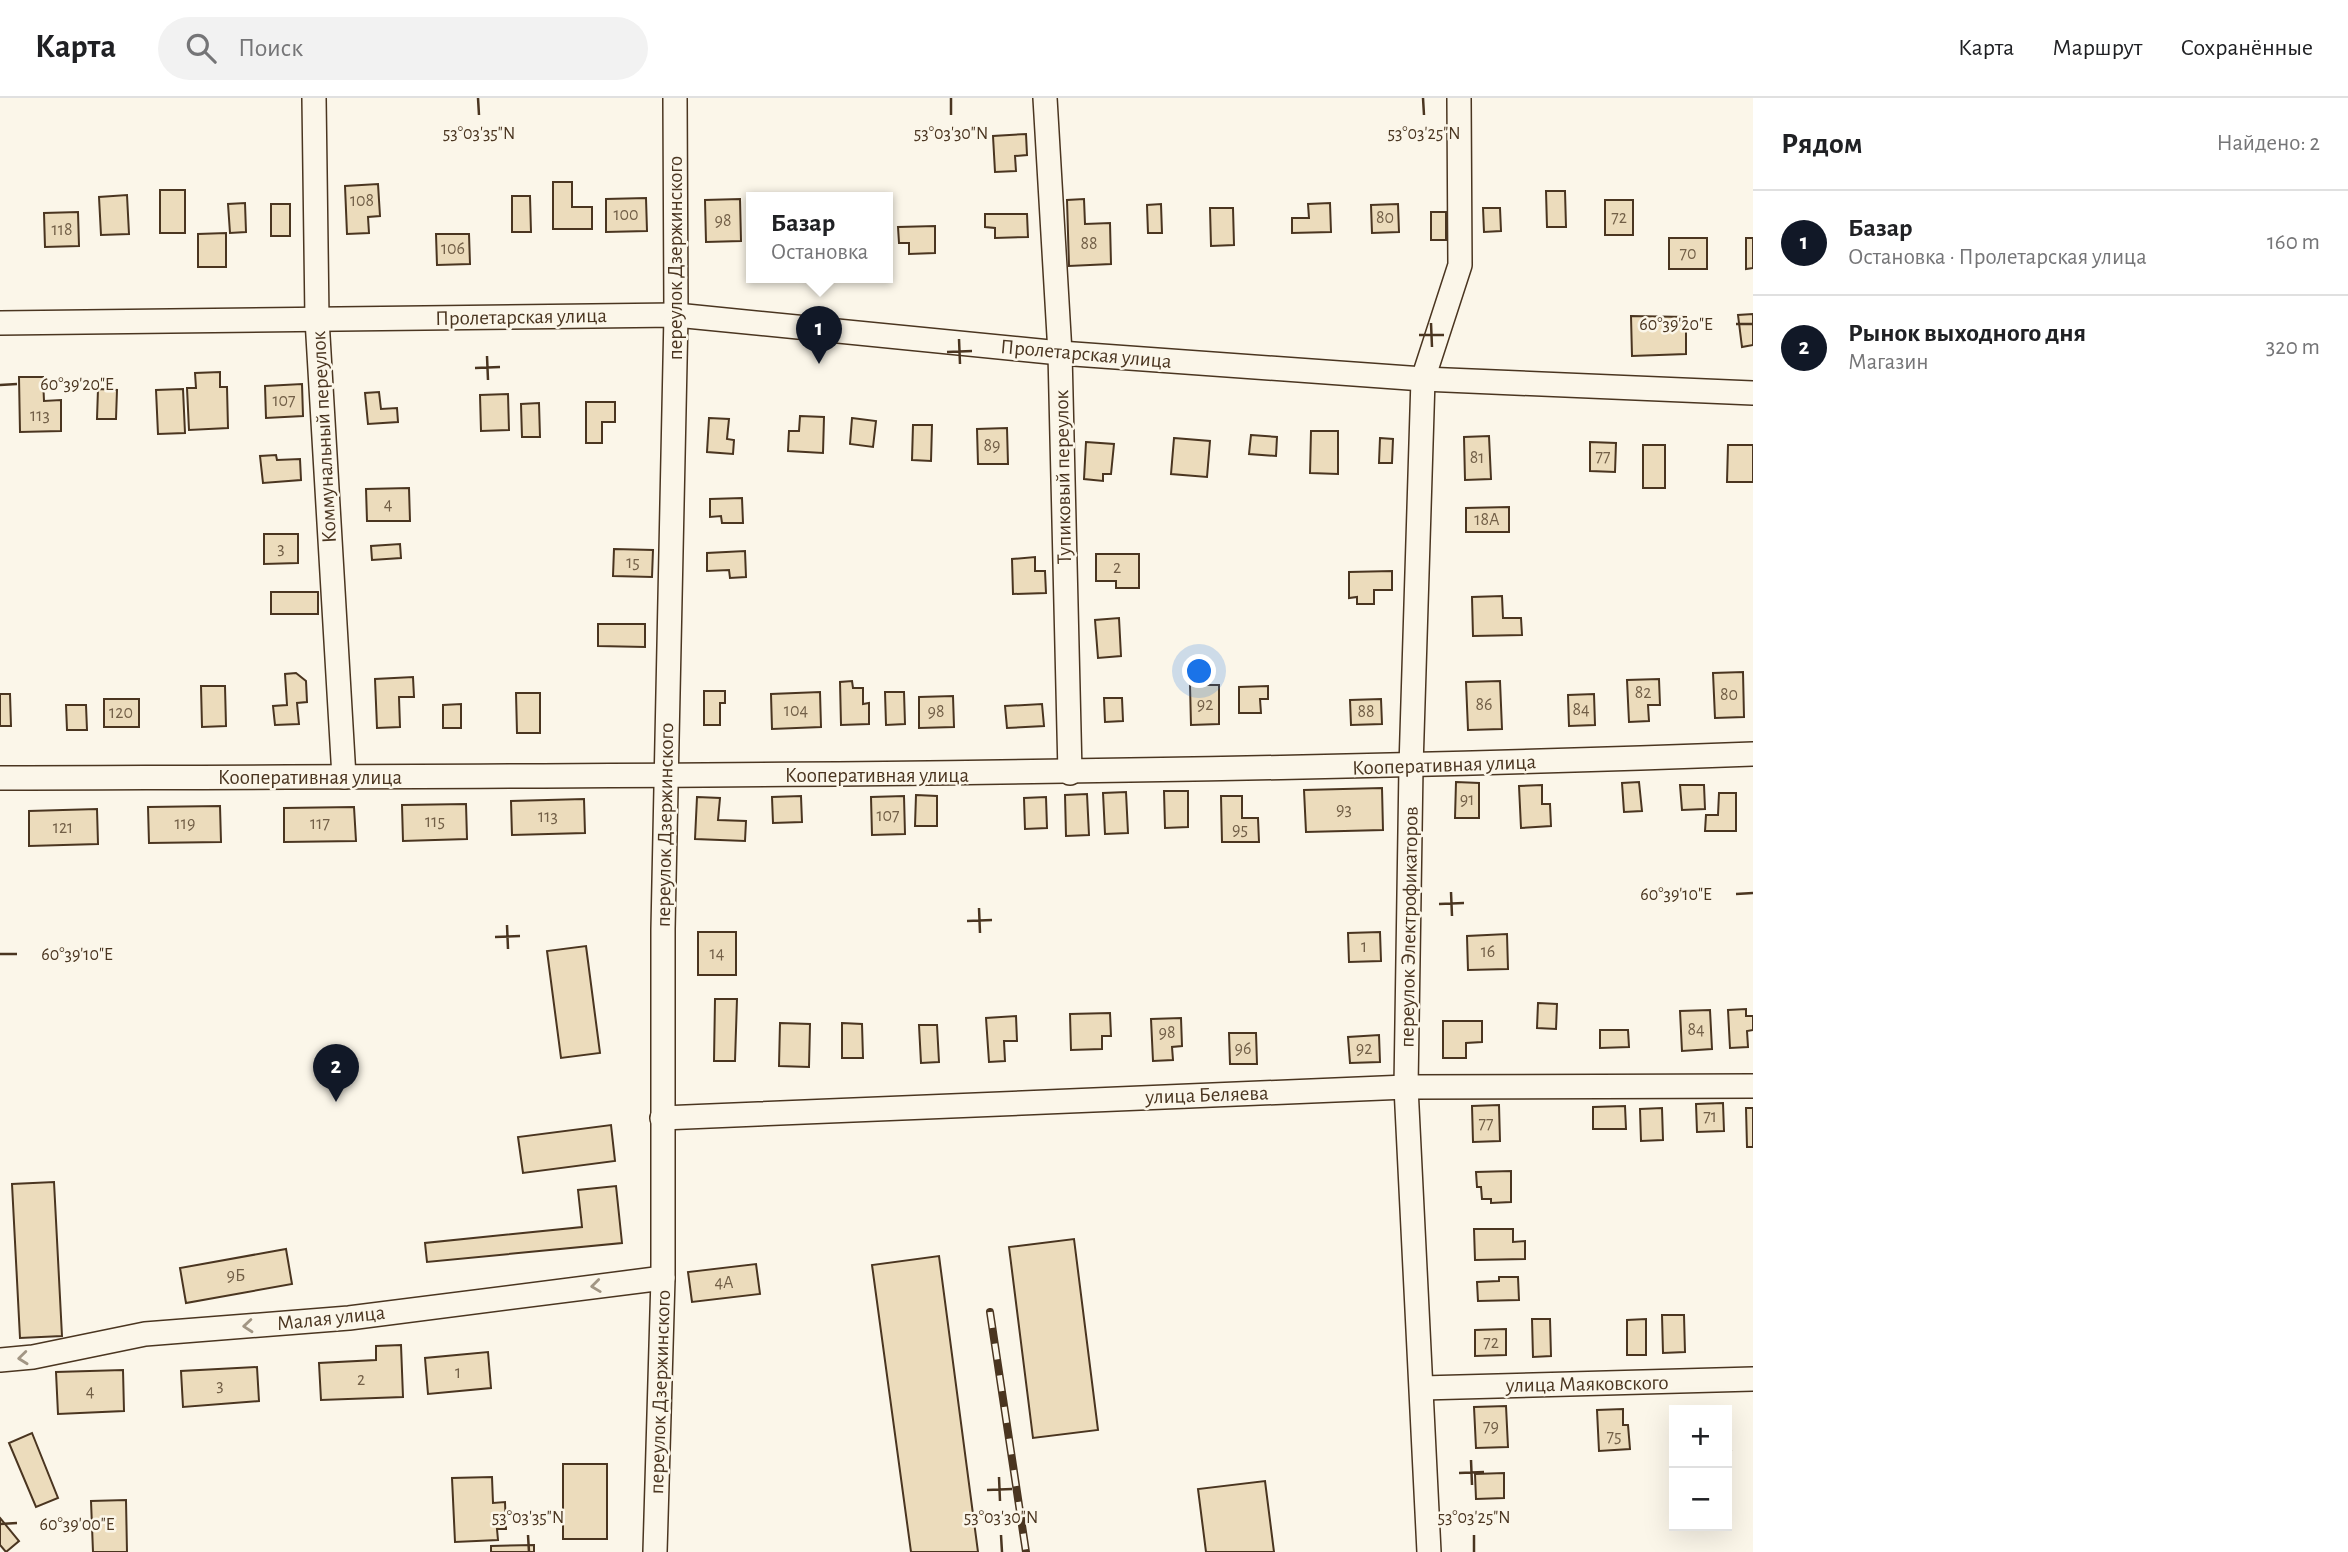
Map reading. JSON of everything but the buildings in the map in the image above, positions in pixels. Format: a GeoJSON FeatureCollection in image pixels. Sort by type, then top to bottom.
{"type":"FeatureCollection","features":[{"type":"Feature","properties":{"kind":"street","name":"Коммунальный переулок"},"geometry":{"type":"LineString","coordinates":[[314,98],[317,319],[344,777]]}},
{"type":"Feature","properties":{"kind":"street","name":"переулок Дзержинского"},"geometry":{"type":"LineString","coordinates":[[655,1552],[663,1278],[666,776],[676,315],[675,98]]}},
{"type":"Feature","properties":{"kind":"street","name":"Тупиковый переулок"},"geometry":{"type":"LineString","coordinates":[[1045,98],[1060,353],[1070,773]]}},
{"type":"Feature","properties":{"kind":"street","name":"переулок Электрофикаторов"},"geometry":{"type":"LineString","coordinates":[[1429,1552],[1406,1087],[1411,767],[1423,379],[1460,265],[1460,98]]}},
{"type":"Feature","properties":{"kind":"street","name":"Пролетарская улица"},"geometry":{"type":"LineString","coordinates":[[0,323],[676,315],[1060,353],[1423,379],[1753,393]]}},
{"type":"Feature","properties":{"kind":"street","name":"Кооперативная улица"},"geometry":{"type":"LineString","coordinates":[[0,778],[1070,773],[1411,767],[1753,754]]}},
{"type":"Feature","properties":{"kind":"street","name":"улица Беляева"},"geometry":{"type":"LineString","coordinates":[[662,1118],[1406,1087],[1753,1086]]}},
{"type":"Feature","properties":{"kind":"street","name":"Малая улица"},"geometry":{"type":"LineString","coordinates":[[0,1360],[33,1357],[145,1334],[349,1318],[663,1278]]}},
{"type":"Feature","properties":{"kind":"street","name":"улица Маяковского"},"geometry":{"type":"LineString","coordinates":[[1422,1388],[1753,1380]]}},
{"type":"Feature","properties":{"kind":"railway"},"geometry":{"type":"LineString","coordinates":[[990,1312],[1026,1552]]}},
{"type":"Feature","properties":{"kind":"place","name":"Базар"},"geometry":{"type":"Point","coordinates":[819,364]}},
{"type":"Feature","properties":{"kind":"place","name":"Рынок выходного дня"},"geometry":{"type":"Point","coordinates":[336,1102]}}]}
